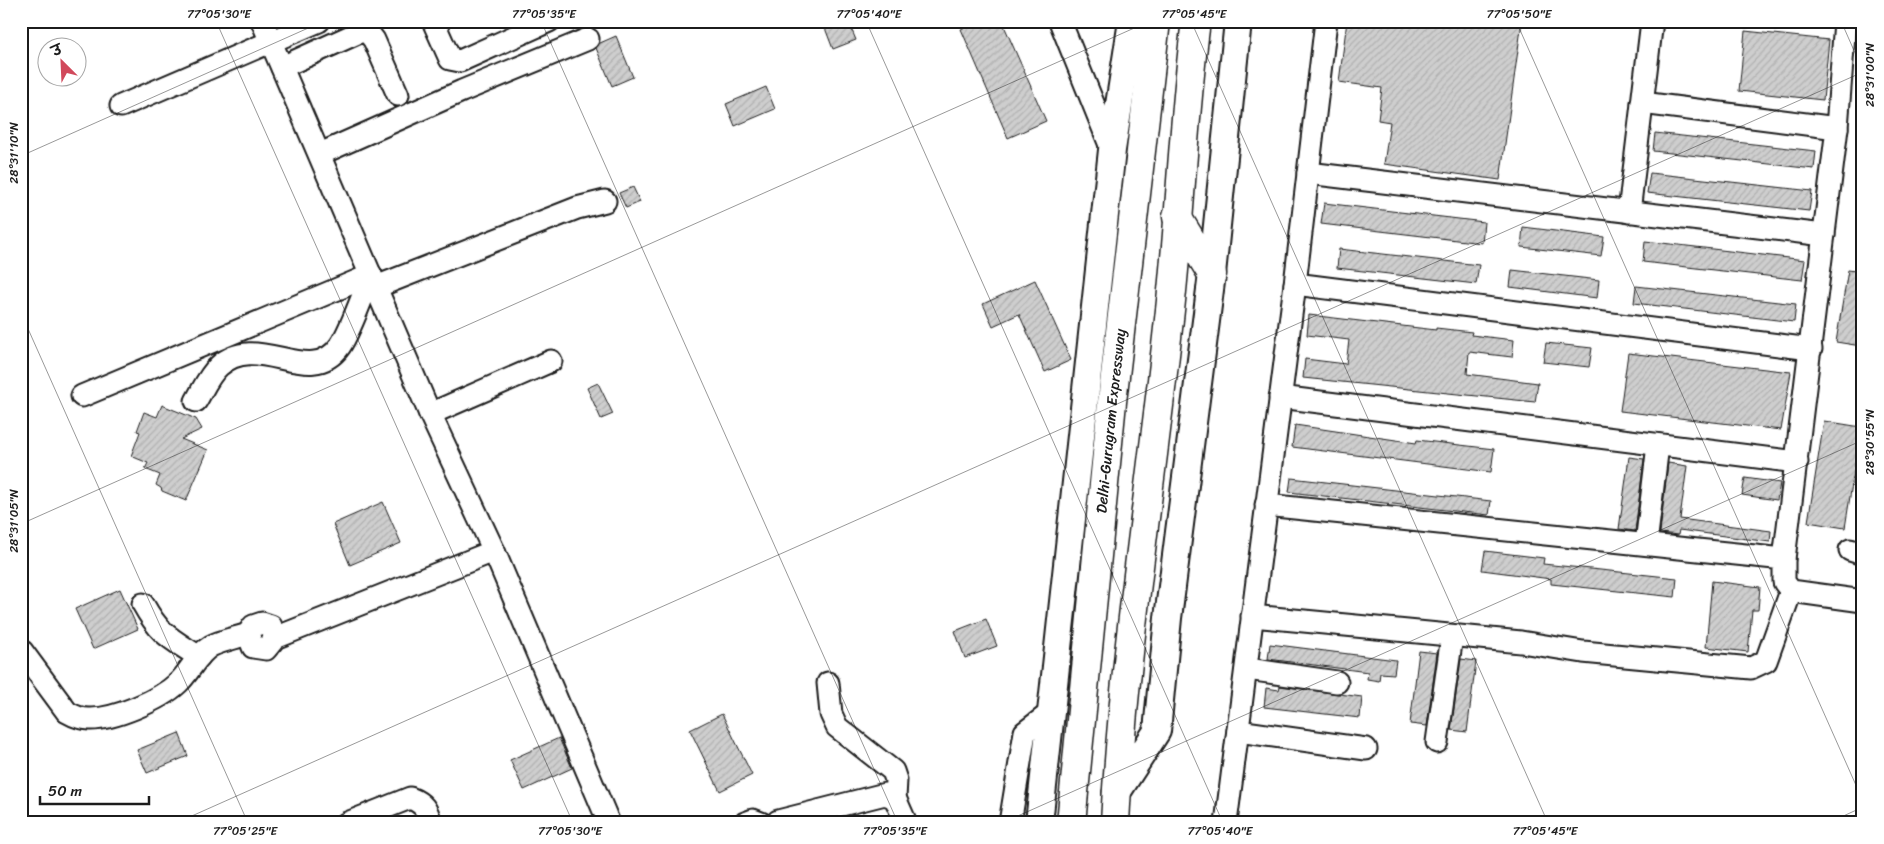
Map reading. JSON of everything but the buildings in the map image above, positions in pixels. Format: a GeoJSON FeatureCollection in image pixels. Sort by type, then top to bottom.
{"type":"FeatureCollection","features":[{"type":"Feature","properties":{"kind":"highway","name":"Delhi-Gurugram Expressway"},"geometry":{"type":"LineString","coordinates":[[1071,823],[1111,412],[1156,21]]}},
{"type":"Feature","properties":{"kind":"highway"},"geometry":{"type":"LineString","coordinates":[[1115,823],[1116,794],[1138,562],[1172,291],[1186,99],[1196,21]]}},
{"type":"Feature","properties":{"kind":"highway"},"geometry":{"type":"LineString","coordinates":[[1177,218],[1212,274]]}},
{"type":"Feature","properties":{"kind":"main road"},"geometry":{"type":"LineString","coordinates":[[1039,823],[1112,150],[1132,21]]}},
{"type":"Feature","properties":{"kind":"main road"},"geometry":{"type":"LineString","coordinates":[[1116,794],[1157,731],[1168,618],[1212,274],[1238,21]]}},
{"type":"Feature","properties":{"kind":"street"},"geometry":{"type":"LineString","coordinates":[[262,21],[430,414],[494,551],[609,823]]}},
{"type":"Feature","properties":{"kind":"street"},"geometry":{"type":"LineString","coordinates":[[121,106],[319,21]]}},
{"type":"Feature","properties":{"kind":"street"},"geometry":{"type":"LineString","coordinates":[[433,21],[450,59],[453,61],[460,61],[549,21]]}},
{"type":"Feature","properties":{"kind":"street"},"geometry":{"type":"LineString","coordinates":[[1060,21],[1112,150]]}},
{"type":"Feature","properties":{"kind":"street"},"geometry":{"type":"LineString","coordinates":[[1226,823],[1247,669],[1326,21]]}},
{"type":"Feature","properties":{"kind":"street"},"geometry":{"type":"LineString","coordinates":[[1629,212],[1652,21]]}},
{"type":"Feature","properties":{"kind":"street"},"geometry":{"type":"LineString","coordinates":[[1845,21],[1837,128],[1784,559],[1784,582],[1791,590],[1863,601]]}},
{"type":"Feature","properties":{"kind":"street"},"geometry":{"type":"LineString","coordinates":[[282,67],[362,30],[367,31],[374,40],[398,95]]}},
{"type":"Feature","properties":{"kind":"street"},"geometry":{"type":"LineString","coordinates":[[320,154],[462,91],[588,39]]}},
{"type":"Feature","properties":{"kind":"street"},"geometry":{"type":"LineString","coordinates":[[1642,103],[1837,128]]}},
{"type":"Feature","properties":{"kind":"street"},"geometry":{"type":"LineString","coordinates":[[1308,173],[1824,236]]}},
{"type":"Feature","properties":{"kind":"street"},"geometry":{"type":"LineString","coordinates":[[82,396],[374,281],[578,208],[605,202]]}},
{"type":"Feature","properties":{"kind":"street"},"geometry":{"type":"LineString","coordinates":[[196,401],[212,373],[231,357],[244,353],[261,353],[292,362],[305,363],[329,356],[340,346],[374,281]]}},
{"type":"Feature","properties":{"kind":"street"},"geometry":{"type":"LineString","coordinates":[[1295,284],[1811,349]]}},
{"type":"Feature","properties":{"kind":"street"},"geometry":{"type":"LineString","coordinates":[[430,414],[551,361]]}},
{"type":"Feature","properties":{"kind":"street"},"geometry":{"type":"LineString","coordinates":[[1280,397],[1797,462]]}},
{"type":"Feature","properties":{"kind":"street"},"geometry":{"type":"LineString","coordinates":[[1646,544],[1658,445]]}},
{"type":"Feature","properties":{"kind":"street"},"geometry":{"type":"LineString","coordinates":[[1266,505],[1784,559]]}},
{"type":"Feature","properties":{"kind":"street"},"geometry":{"type":"LineString","coordinates":[[22,651],[67,712],[78,718],[91,719],[108,716],[135,707],[168,691],[183,678],[199,657],[211,646],[248,634],[253,647],[262,650],[270,647],[275,638],[494,551]]}},
{"type":"Feature","properties":{"kind":"street"},"geometry":{"type":"LineString","coordinates":[[1252,616],[1520,642],[1583,652],[1751,668],[1766,662],[1791,590]]}},
{"type":"Feature","properties":{"kind":"street"},"geometry":{"type":"LineString","coordinates":[[143,604],[162,633],[199,657]]}},
{"type":"Feature","properties":{"kind":"street"},"geometry":{"type":"LineString","coordinates":[[1437,742],[1452,636]]}},
{"type":"Feature","properties":{"kind":"street"},"geometry":{"type":"LineString","coordinates":[[1247,669],[1337,682]]}},
{"type":"Feature","properties":{"kind":"street"},"geometry":{"type":"LineString","coordinates":[[828,683],[831,714],[837,727],[893,771],[896,780],[895,798],[906,823]]}},
{"type":"Feature","properties":{"kind":"street"},"geometry":{"type":"LineString","coordinates":[[1010,823],[1025,732],[1050,713]]}},
{"type":"Feature","properties":{"kind":"street"},"geometry":{"type":"LineString","coordinates":[[1238,731],[1366,749]]}},
{"type":"Feature","properties":{"kind":"street"},"geometry":{"type":"LineString","coordinates":[[745,823],[753,820],[769,822],[878,795],[886,794],[895,798]]}},
{"type":"Feature","properties":{"kind":"street"},"geometry":{"type":"LineString","coordinates":[[347,823],[410,798],[420,802],[427,809],[432,823]]}}]}
